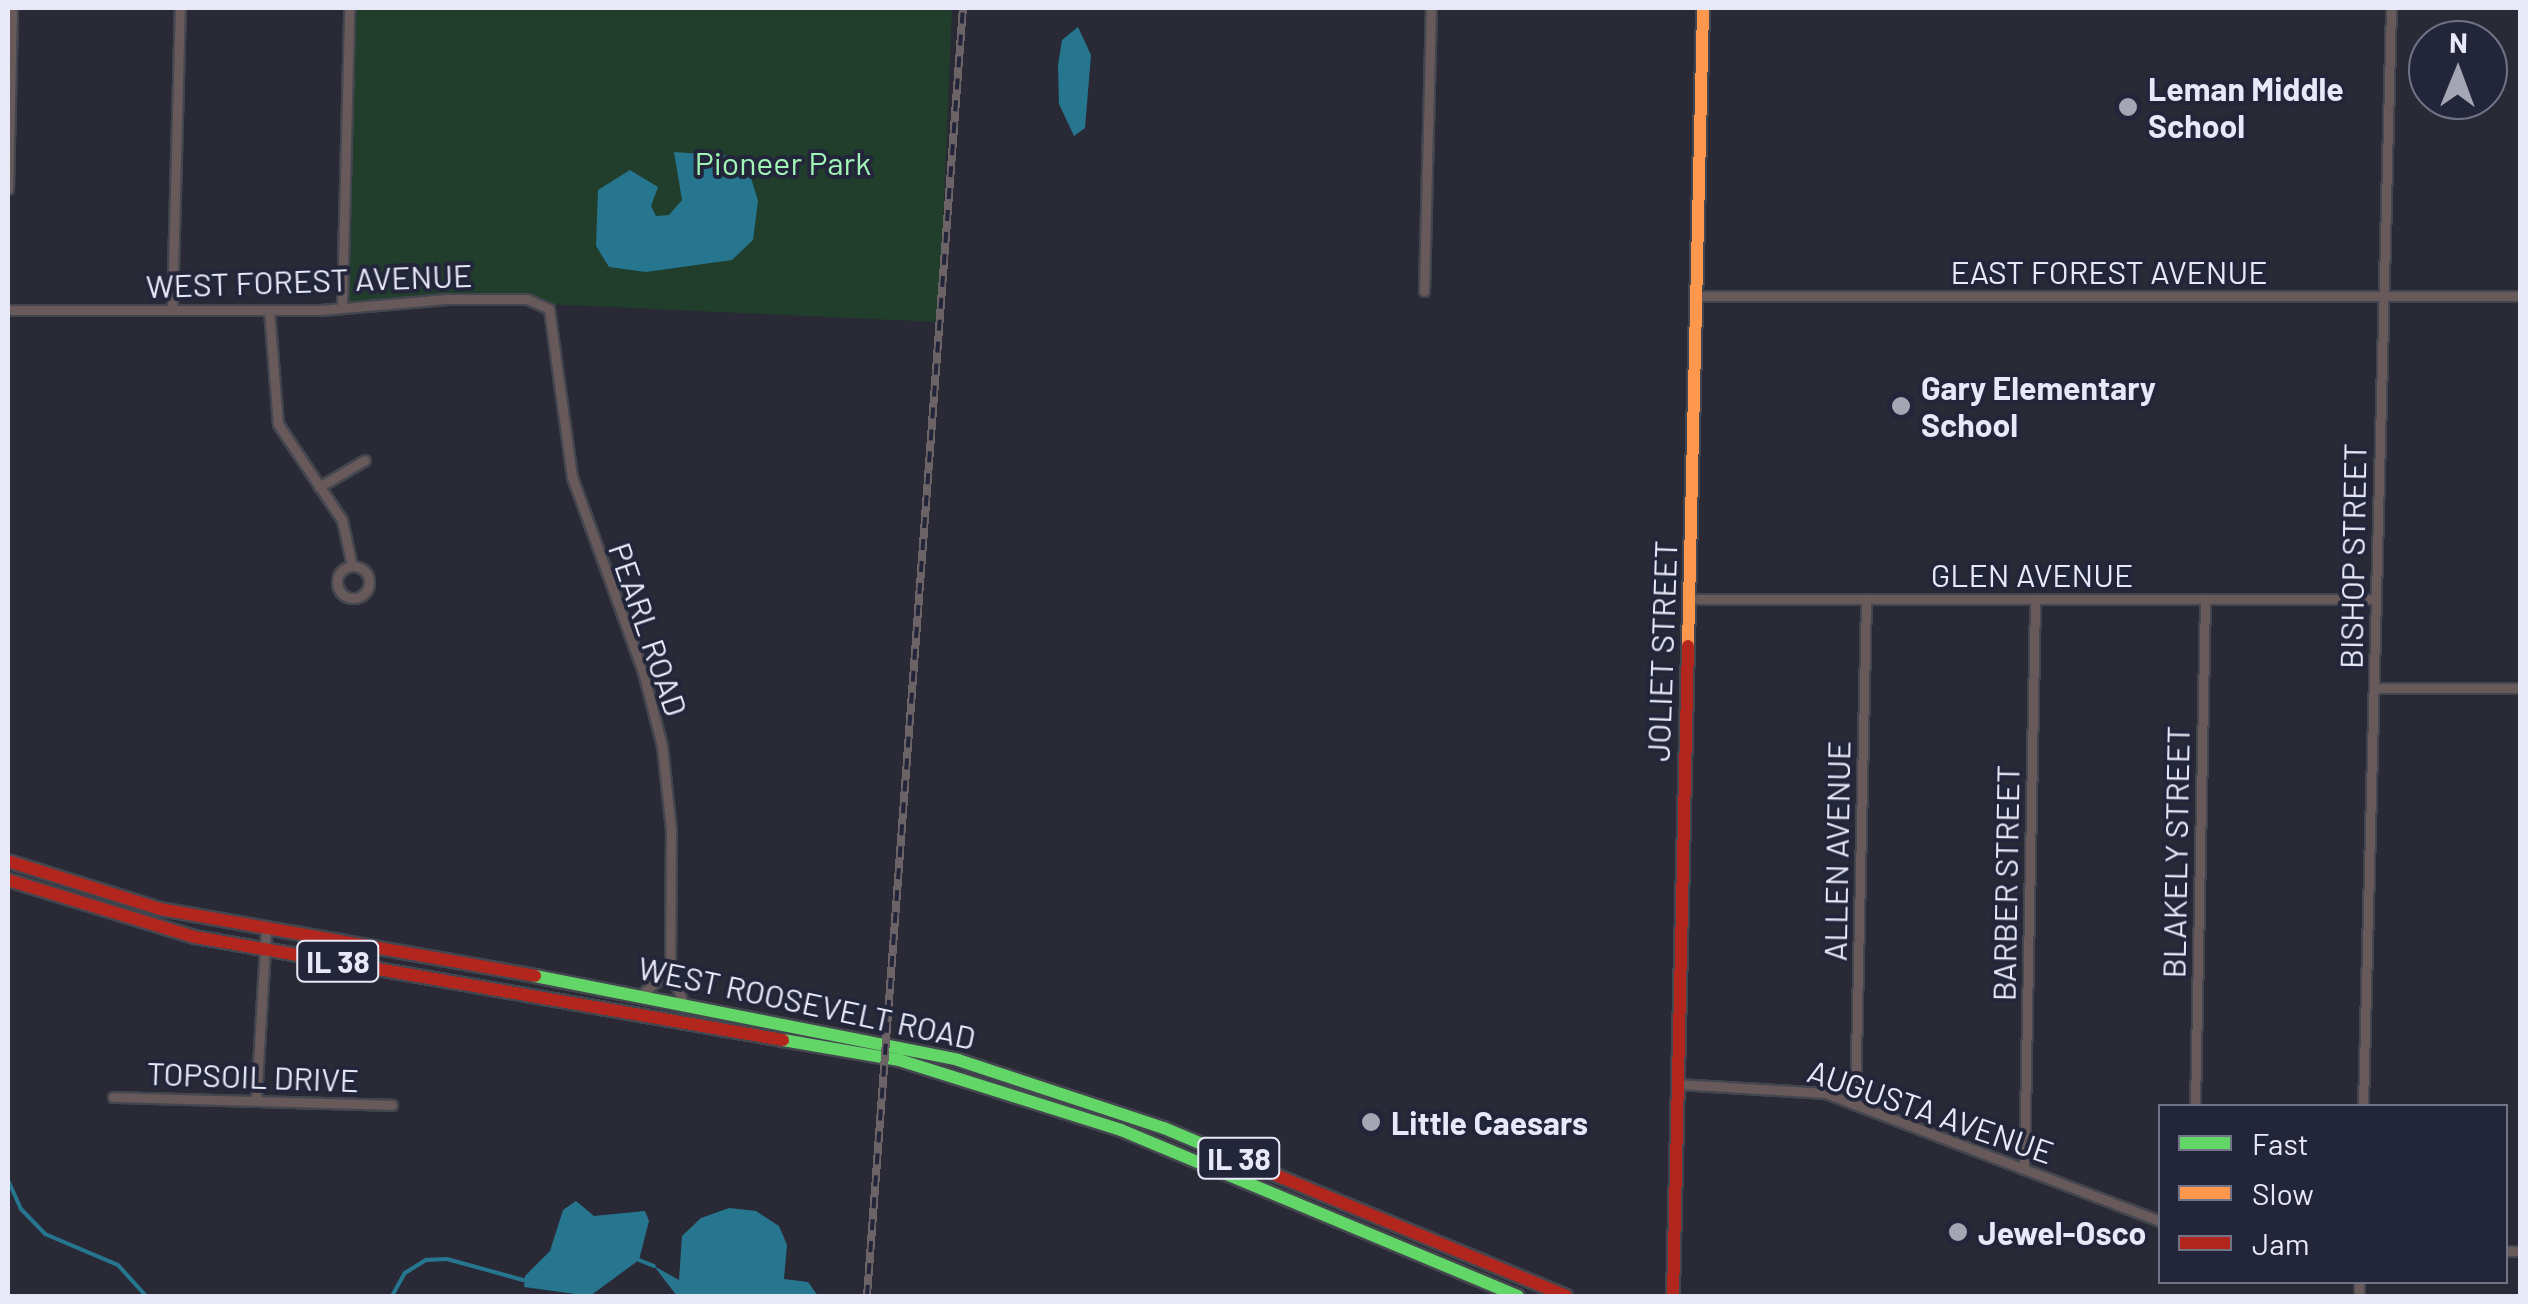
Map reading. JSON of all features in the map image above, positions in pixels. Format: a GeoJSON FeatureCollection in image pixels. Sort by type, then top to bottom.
{"type":"FeatureCollection","features":[{"type":"Feature","properties":{"kind":"main road","name":"JOLIET STREET"},"geometry":{"type":"LineString","coordinates":[[1673,1296],[1703,8]]}},
{"type":"Feature","properties":{"kind":"main road","name":"WEST ROOSEVELT ROAD"},"geometry":{"type":"LineString","coordinates":[[8,861],[125,900],[266,929],[902,1044],[1048,1087],[1206,1144],[1566,1296]]}},
{"type":"Feature","properties":{"kind":"main road","name":"WEST ROOSEVELT ROAD"},"geometry":{"type":"LineString","coordinates":[[8,880],[120,919],[264,949],[899,1060],[1121,1130],[1518,1296]]}},
{"type":"Feature","properties":{"kind":"street"},"geometry":{"type":"LineString","coordinates":[[8,188],[12,8]]}},
{"type":"Feature","properties":{"kind":"street"},"geometry":{"type":"LineString","coordinates":[[172,309],[180,8]]}},
{"type":"Feature","properties":{"kind":"street"},"geometry":{"type":"LineString","coordinates":[[342,305],[349,8]]}},
{"type":"Feature","properties":{"kind":"street"},"geometry":{"type":"LineString","coordinates":[[1424,291],[1431,8]]}},
{"type":"Feature","properties":{"kind":"street","name":"BISHOP STREET"},"geometry":{"type":"LineString","coordinates":[[2363,1104],[2390,8]]}},
{"type":"Feature","properties":{"kind":"street","name":"EAST FOREST AVENUE"},"geometry":{"type":"LineString","coordinates":[[1697,296],[2520,296]]}},
{"type":"Feature","properties":{"kind":"street","name":"WEST FOREST AVENUE"},"geometry":{"type":"LineString","coordinates":[[8,310],[269,310],[527,299],[549,308]]}},
{"type":"Feature","properties":{"kind":"street","name":"PEARL ROAD"},"geometry":{"type":"LineString","coordinates":[[549,308],[584,524],[636,652],[664,755],[670,970],[684,1002]]}},
{"type":"Feature","properties":{"kind":"street"},"geometry":{"type":"LineString","coordinates":[[269,310],[278,424],[342,520],[352,566]]}},
{"type":"Feature","properties":{"kind":"street"},"geometry":{"type":"LineString","coordinates":[[318,487],[365,460]]}},
{"type":"Feature","properties":{"kind":"street","name":"GLEN AVENUE"},"geometry":{"type":"LineString","coordinates":[[1688,599],[2376,599]]}},
{"type":"Feature","properties":{"kind":"street","name":"ALLEN AVENUE"},"geometry":{"type":"LineString","coordinates":[[1856,1104],[1866,599]]}},
{"type":"Feature","properties":{"kind":"street","name":"BARBER STREET"},"geometry":{"type":"LineString","coordinates":[[2024,1169],[2036,599]]}},
{"type":"Feature","properties":{"kind":"street","name":"BLAKELY STREET"},"geometry":{"type":"LineString","coordinates":[[2195,1104],[2205,599]]}},
{"type":"Feature","properties":{"kind":"street"},"geometry":{"type":"LineString","coordinates":[[2374,688],[2520,688]]}},
{"type":"Feature","properties":{"kind":"street"},"geometry":{"type":"LineString","coordinates":[[256,1099],[266,929]]}},
{"type":"Feature","properties":{"kind":"street"},"geometry":{"type":"LineString","coordinates":[[640,995],[670,970]]}},
{"type":"Feature","properties":{"kind":"street","name":"AUGUSTA AVENUE"},"geometry":{"type":"LineString","coordinates":[[1678,1084],[1796,1087],[1856,1104],[2158,1220]]}},
{"type":"Feature","properties":{"kind":"street","name":"TOPSOIL DRIVE"},"geometry":{"type":"LineString","coordinates":[[112,1097],[392,1105]]}},
{"type":"Feature","properties":{"kind":"green space","name":"Pioneer Park"},"geometry":{"type":"Polygon","coordinates":[[[349,8],[952,8],[939,322],[543,304],[342,305],[349,8]]]}},
{"type":"Feature","properties":{"kind":"water"},"geometry":{"type":"Polygon","coordinates":[[[1078,27],[1091,55],[1085,128],[1074,136],[1059,104],[1058,65],[1062,40],[1078,27]]]}},
{"type":"Feature","properties":{"kind":"water"},"geometry":{"type":"Polygon","coordinates":[[[674,152],[730,156],[748,168],[758,201],[753,240],[732,260],[646,272],[609,267],[596,246],[598,190],[630,170],[658,187],[651,206],[656,216],[669,215],[682,200],[674,152]]]}},
{"type":"Feature","properties":{"kind":"water"},"geometry":{"type":"Polygon","coordinates":[[[576,1201],[594,1216],[645,1211],[649,1221],[639,1260],[590,1296],[524,1287],[525,1276],[550,1251],[563,1210],[576,1201]]]}},
{"type":"Feature","properties":{"kind":"water"},"geometry":{"type":"Polygon","coordinates":[[[729,1208],[756,1211],[779,1226],[787,1245],[784,1279],[808,1282],[818,1296],[677,1296],[654,1266],[679,1280],[682,1236],[701,1218],[729,1208]]]}},
{"type":"Feature","properties":{"kind":"waterway"},"geometry":{"type":"LineString","coordinates":[[8,1180],[21,1209],[45,1234],[118,1265],[146,1296]]}},
{"type":"Feature","properties":{"kind":"waterway"},"geometry":{"type":"LineString","coordinates":[[392,1296],[405,1273],[426,1260],[447,1259],[523,1280]]}},
{"type":"Feature","properties":{"kind":"waterway"},"geometry":{"type":"LineString","coordinates":[[639,1260],[654,1266]]}},
{"type":"Feature","properties":{"kind":"railway"},"geometry":{"type":"LineString","coordinates":[[867,1296],[963,8]]}},
{"type":"Feature","properties":{"kind":"traffic: fast"},"geometry":{"type":"LineString","coordinates":[[535,976],[958,1060],[1164,1128],[1266,1171]]}},
{"type":"Feature","properties":{"kind":"traffic: fast"},"geometry":{"type":"LineString","coordinates":[[783,1040],[899,1060],[1121,1130],[1518,1296]]}},
{"type":"Feature","properties":{"kind":"traffic: slow"},"geometry":{"type":"LineString","coordinates":[[1688,646],[1703,8]]}},
{"type":"Feature","properties":{"kind":"traffic: jam"},"geometry":{"type":"LineString","coordinates":[[1673,1296],[1688,646]]}},
{"type":"Feature","properties":{"kind":"traffic: jam"},"geometry":{"type":"LineString","coordinates":[[8,861],[160,909],[535,976]]}},
{"type":"Feature","properties":{"kind":"traffic: jam"},"geometry":{"type":"LineString","coordinates":[[8,880],[195,937],[783,1040]]}},
{"type":"Feature","properties":{"kind":"traffic: jam"},"geometry":{"type":"LineString","coordinates":[[1266,1171],[1566,1296]]}},
{"type":"Feature","properties":{"kind":"place","name":"Leman Middle School"},"geometry":{"type":"Point","coordinates":[2128,107]}},
{"type":"Feature","properties":{"kind":"place","name":"Gary Elementary School"},"geometry":{"type":"Point","coordinates":[1901,406]}},
{"type":"Feature","properties":{"kind":"place","name":"Little Caesars"},"geometry":{"type":"Point","coordinates":[1371,1122]}},
{"type":"Feature","properties":{"kind":"place","name":"Jewel-Osco"},"geometry":{"type":"Point","coordinates":[1958,1232]}}]}
